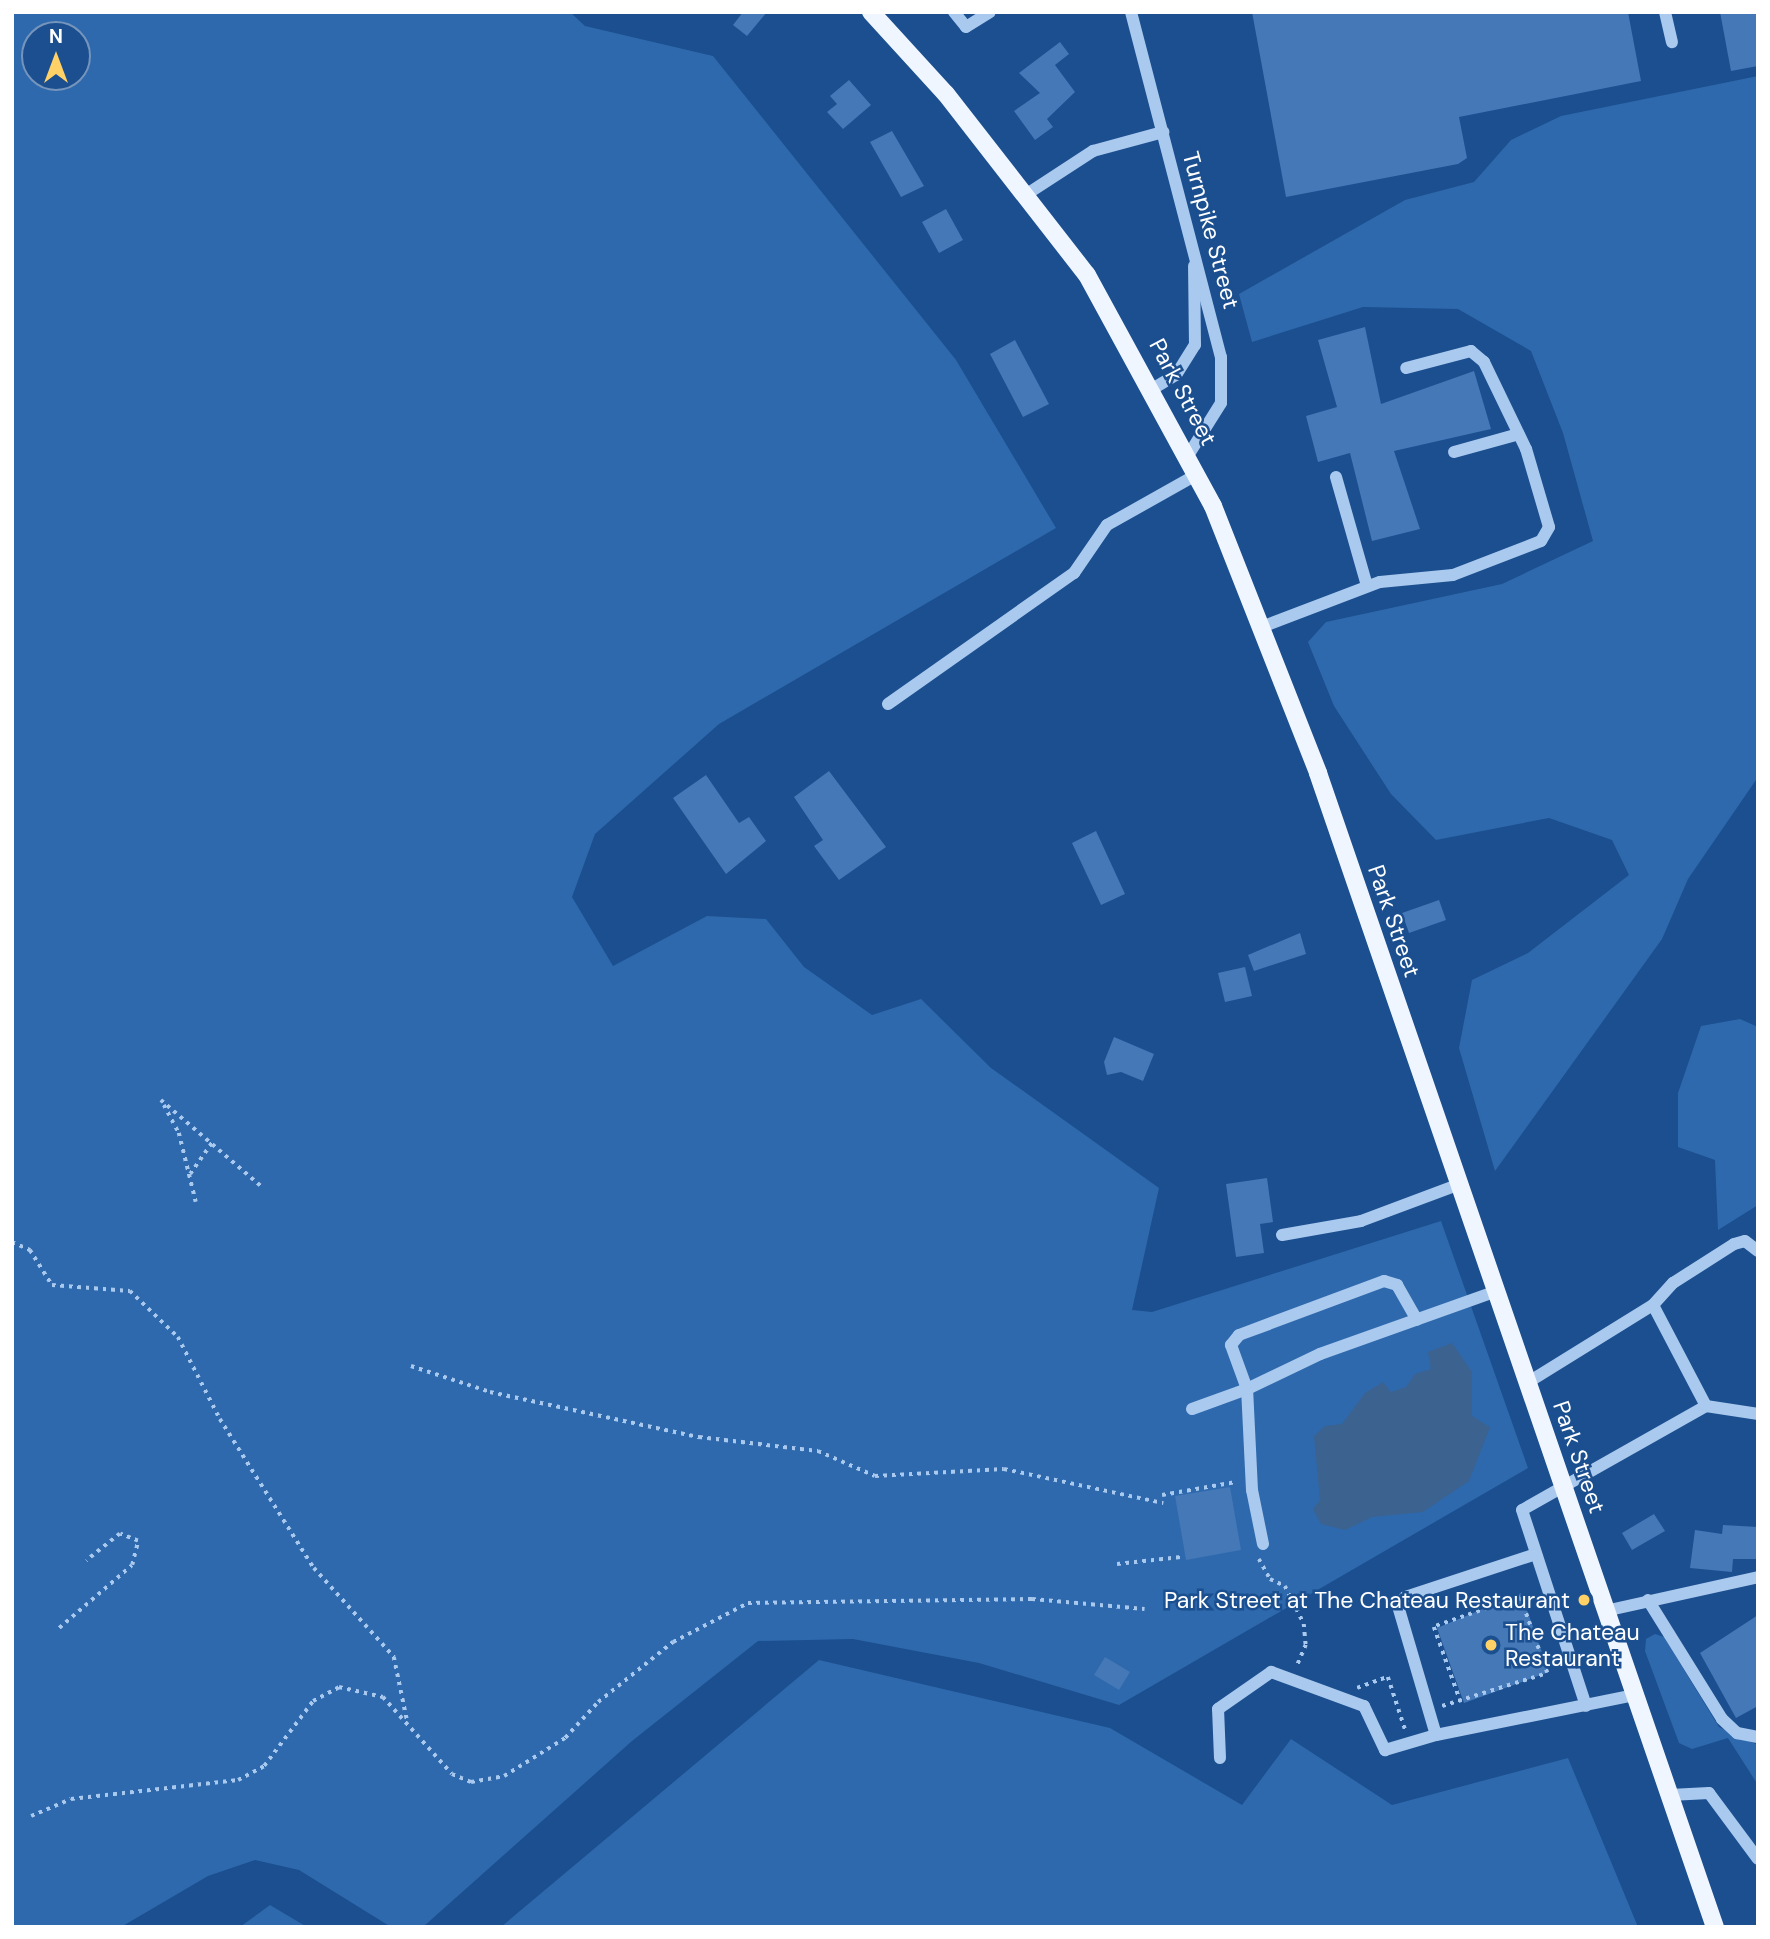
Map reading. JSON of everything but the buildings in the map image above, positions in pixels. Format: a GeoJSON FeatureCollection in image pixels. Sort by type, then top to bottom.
{"type":"FeatureCollection","features":[{"type":"Feature","properties":{"kind":"main road","name":"Park Street"},"geometry":{"type":"LineString","coordinates":[[879,15],[1027,194],[1087,275],[1154,388],[1198,474],[1264,626],[1497,1290],[1715,1927]]}},
{"type":"Feature","properties":{"kind":"street"},"geometry":{"type":"LineString","coordinates":[[954,12],[966,27],[990,12]]}},
{"type":"Feature","properties":{"kind":"street","name":"Turnpike Street"},"geometry":{"type":"LineString","coordinates":[[1131,12],[1193,256],[1216,326],[1224,382],[1221,403],[1189,454]]}},
{"type":"Feature","properties":{"kind":"street"},"geometry":{"type":"LineString","coordinates":[[1665,12],[1672,42]]}},
{"type":"Feature","properties":{"kind":"street"},"geometry":{"type":"LineString","coordinates":[[1027,194],[1093,151],[1163,132]]}},
{"type":"Feature","properties":{"kind":"street"},"geometry":{"type":"LineString","coordinates":[[1154,388],[1176,375],[1195,345],[1193,256]]}},
{"type":"Feature","properties":{"kind":"street"},"geometry":{"type":"LineString","coordinates":[[1264,626],[1367,586],[1453,575],[1541,541],[1549,527],[1546,507],[1498,385],[1471,351],[1406,368]]}},
{"type":"Feature","properties":{"kind":"street"},"geometry":{"type":"LineString","coordinates":[[1454,452],[1519,434]]}},
{"type":"Feature","properties":{"kind":"street"},"geometry":{"type":"LineString","coordinates":[[888,704],[1074,573],[1107,525],[1198,474]]}},
{"type":"Feature","properties":{"kind":"street"},"geometry":{"type":"LineString","coordinates":[[1335,477],[1367,586]]}},
{"type":"Feature","properties":{"kind":"street"},"geometry":{"type":"LineString","coordinates":[[1282,1235],[1361,1221],[1460,1184]]}},
{"type":"Feature","properties":{"kind":"street"},"geometry":{"type":"LineString","coordinates":[[1527,1383],[1653,1305],[1680,1278],[1734,1244],[1745,1241],[1758,1251]]}},
{"type":"Feature","properties":{"kind":"street"},"geometry":{"type":"LineString","coordinates":[[1260,1550],[1251,1482],[1247,1389],[1231,1345],[1239,1335],[1384,1281],[1396,1285],[1417,1320]]}},
{"type":"Feature","properties":{"kind":"street"},"geometry":{"type":"LineString","coordinates":[[1192,1409],[1247,1389],[1297,1363],[1497,1290]]}},
{"type":"Feature","properties":{"kind":"street"},"geometry":{"type":"LineString","coordinates":[[1653,1305],[1706,1406]]}},
{"type":"Feature","properties":{"kind":"street"},"geometry":{"type":"LineString","coordinates":[[1586,1706],[1533,1555],[1522,1510],[1706,1406],[1758,1414]]}},
{"type":"Feature","properties":{"kind":"street"},"geometry":{"type":"LineString","coordinates":[[1434,1730],[1398,1619],[1401,1601],[1533,1555]]}},
{"type":"Feature","properties":{"kind":"street"},"geometry":{"type":"LineString","coordinates":[[1605,1611],[1758,1577]]}},
{"type":"Feature","properties":{"kind":"street"},"geometry":{"type":"LineString","coordinates":[[1648,1600],[1722,1719],[1737,1733],[1758,1737]]}},
{"type":"Feature","properties":{"kind":"street"},"geometry":{"type":"LineString","coordinates":[[1220,1758],[1217,1709],[1272,1672],[1366,1707],[1385,1750],[1434,1730],[1586,1706],[1634,1695]]}},
{"type":"Feature","properties":{"kind":"street"},"geometry":{"type":"LineString","coordinates":[[1670,1795],[1709,1793],[1758,1859]]}},
{"type":"Feature","properties":{"kind":"path"},"geometry":{"type":"LineString","coordinates":[[196,1202],[179,1133],[161,1100],[261,1186]]}},
{"type":"Feature","properties":{"kind":"path"},"geometry":{"type":"LineString","coordinates":[[189,1176],[212,1143]]}},
{"type":"Feature","properties":{"kind":"path"},"geometry":{"type":"LineString","coordinates":[[12,1242],[30,1250],[52,1285],[130,1291],[178,1337],[220,1419],[314,1569],[394,1657],[407,1722]]}},
{"type":"Feature","properties":{"kind":"path"},"geometry":{"type":"LineString","coordinates":[[411,1366],[490,1392],[665,1430],[818,1451],[875,1476],[1004,1469],[1163,1503]]}},
{"type":"Feature","properties":{"kind":"path"},"geometry":{"type":"LineString","coordinates":[[1162,1495],[1240,1481],[1243,1493]]}},
{"type":"Feature","properties":{"kind":"path"},"geometry":{"type":"LineString","coordinates":[[59,1628],[132,1565],[138,1541],[120,1534],[86,1561]]}},
{"type":"Feature","properties":{"kind":"path"},"geometry":{"type":"LineString","coordinates":[[1260,1550],[1270,1579],[1285,1586],[1304,1624],[1306,1645],[1296,1670],[1302,1674]]}},
{"type":"Feature","properties":{"kind":"path"},"geometry":{"type":"LineString","coordinates":[[1117,1564],[1181,1557]]}},
{"type":"Feature","properties":{"kind":"path"},"geometry":{"type":"LineString","coordinates":[[1347,1690],[1388,1676],[1407,1733],[1434,1730],[1441,1721],[1437,1708],[1547,1673],[1520,1597],[1434,1627],[1460,1700]]}},
{"type":"Feature","properties":{"kind":"path"},"geometry":{"type":"LineString","coordinates":[[31,1816],[71,1799],[238,1780],[264,1766],[313,1701],[339,1687],[383,1698],[452,1774],[471,1783],[487,1780],[554,1746],[673,1642],[748,1603],[1032,1599],[1145,1609]]}},
{"type":"Feature","properties":{"kind":"shaded area"},"geometry":{"type":"Polygon","coordinates":[[[12,12],[570,12],[585,26],[713,56],[956,360],[1056,528],[719,724],[595,834],[572,897],[613,966],[707,916],[766,919],[804,967],[872,1015],[921,999],[991,1068],[1159,1188],[1132,1310],[1152,1312],[1441,1221],[1528,1468],[1119,1705],[979,1663],[853,1639],[758,1641],[632,1741],[423,1927],[391,1927],[299,1870],[255,1860],[208,1876],[121,1927],[12,1927],[12,12]]]}},
{"type":"Feature","properties":{"kind":"shaded area"},"geometry":{"type":"Polygon","coordinates":[[[1758,76],[1758,777],[1688,879],[1662,939],[1495,1171],[1459,1048],[1472,980],[1528,953],[1629,875],[1612,840],[1549,818],[1436,840],[1391,794],[1334,706],[1308,642],[1326,622],[1502,584],[1593,541],[1563,433],[1531,351],[1458,309],[1363,307],[1252,342],[1239,294],[1405,200],[1474,182],[1511,140],[1561,116],[1758,76]]]}},
{"type":"Feature","properties":{"kind":"shaded area"},"geometry":{"type":"Polygon","coordinates":[[[1740,1019],[1758,1027],[1758,1205],[1718,1230],[1715,1160],[1678,1147],[1678,1093],[1701,1026],[1740,1019]]]}},
{"type":"Feature","properties":{"kind":"shaded area"},"geometry":{"type":"Polygon","coordinates":[[[1452,1343],[1472,1372],[1472,1416],[1490,1427],[1469,1481],[1423,1512],[1372,1517],[1345,1530],[1321,1524],[1313,1509],[1320,1500],[1314,1436],[1325,1426],[1342,1424],[1365,1393],[1383,1382],[1391,1392],[1406,1387],[1415,1374],[1431,1369],[1428,1352],[1452,1343]]]}},
{"type":"Feature","properties":{"kind":"shaded area"},"geometry":{"type":"Polygon","coordinates":[[[1655,1634],[1664,1637],[1719,1727],[1758,1745],[1758,1785],[1728,1738],[1692,1749],[1679,1743],[1645,1651],[1646,1639],[1655,1634]]]}},
{"type":"Feature","properties":{"kind":"shaded area"},"geometry":{"type":"Polygon","coordinates":[[[819,1660],[1110,1728],[1242,1805],[1291,1739],[1392,1805],[1568,1758],[1638,1927],[501,1927],[819,1660]]]}},
{"type":"Feature","properties":{"kind":"shaded area"},"geometry":{"type":"Polygon","coordinates":[[[270,1905],[307,1927],[240,1927],[270,1905]]]}},
{"type":"Feature","properties":{"kind":"place","name":"Park Street at The Chateau Restaurant"},"geometry":{"type":"Point","coordinates":[1584,1600]}},
{"type":"Feature","properties":{"kind":"place","name":"The Chateau Restaurant"},"geometry":{"type":"Point","coordinates":[1491,1645]}}]}
